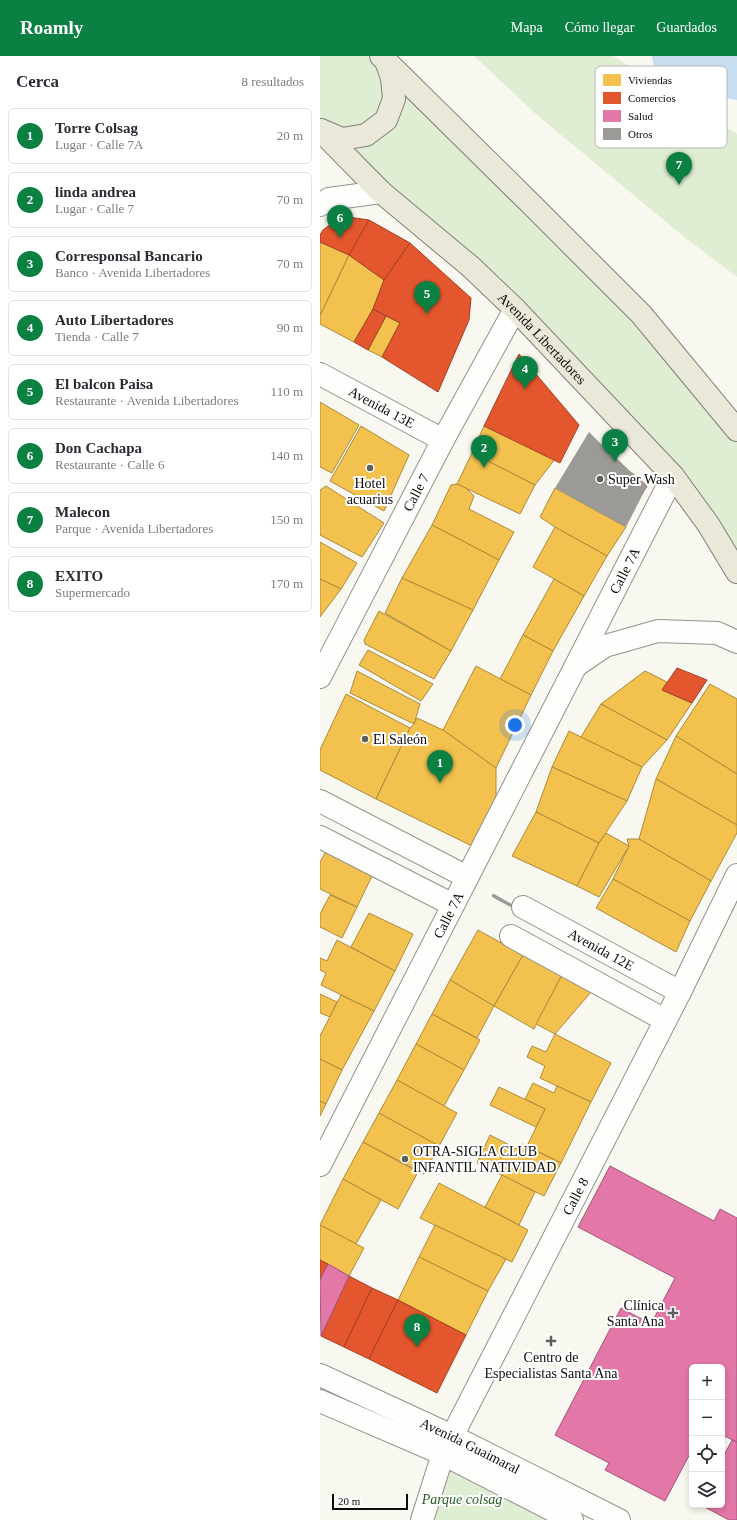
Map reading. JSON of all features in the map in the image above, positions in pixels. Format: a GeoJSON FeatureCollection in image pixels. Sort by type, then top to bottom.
{"type":"FeatureCollection","features":[{"type":"Feature","properties":{"kind":"main road"},"geometry":{"type":"LineString","coordinates":[[320,130],[342,139],[366,135],[386,120],[394,100],[392,78],[383,58]]}},
{"type":"Feature","properties":{"kind":"main road"},"geometry":{"type":"LineString","coordinates":[[383,58],[641,314],[737,430]]}},
{"type":"Feature","properties":{"kind":"main road","name":"Avenida Libertadores"},"geometry":{"type":"LineString","coordinates":[[320,130],[381,192],[471,267],[515,309],[673,476],[708,524],[737,572]]}},
{"type":"Feature","properties":{"kind":"street"},"geometry":{"type":"LineString","coordinates":[[320,205],[329,199],[381,192]]}},
{"type":"Feature","properties":{"kind":"street","name":"Calle 7"},"geometry":{"type":"LineString","coordinates":[[320,677],[443,440],[515,309]]}},
{"type":"Feature","properties":{"kind":"street","name":"Avenida 13E"},"geometry":{"type":"LineString","coordinates":[[320,374],[443,440]]}},
{"type":"Feature","properties":{"kind":"street","name":"Calle 7A"},"geometry":{"type":"LineString","coordinates":[[320,1165],[673,476]]}},
{"type":"Feature","properties":{"kind":"street","name":"Calle 7A"},"geometry":{"type":"LineString","coordinates":[[576,665],[605,646],[658,631],[717,633],[737,642]]}},
{"type":"Feature","properties":{"kind":"street"},"geometry":{"type":"LineString","coordinates":[[320,801],[467,877]]}},
{"type":"Feature","properties":{"kind":"street"},"geometry":{"type":"LineString","coordinates":[[320,837],[453,905]]}},
{"type":"Feature","properties":{"kind":"street","name":"Calle 8"},"geometry":{"type":"LineString","coordinates":[[422,1520],[447,1445],[680,992],[737,875]]}},
{"type":"Feature","properties":{"kind":"street","name":"Avenida 12E"},"geometry":{"type":"LineString","coordinates":[[523,907],[680,992]]}},
{"type":"Feature","properties":{"kind":"street"},"geometry":{"type":"LineString","coordinates":[[511,936],[665,1020]]}},
{"type":"Feature","properties":{"kind":"street","name":"Avenida Guaimaral"},"geometry":{"type":"LineString","coordinates":[[320,1375],[447,1445],[572,1520]]}},
{"type":"Feature","properties":{"kind":"street","name":"Avenida Guaimaral"},"geometry":{"type":"LineString","coordinates":[[320,1401],[447,1445],[619,1520]]}},
{"type":"Feature","properties":{"kind":"green space"},"geometry":{"type":"Polygon","coordinates":[[[320,56],[373,56],[392,99],[366,133],[320,124],[320,56]]]}},
{"type":"Feature","properties":{"kind":"green space"},"geometry":{"type":"Polygon","coordinates":[[[474,56],[613,56],[629,66],[595,66],[595,148],[727,148],[727,128],[737,134],[737,277],[683,236],[537,115],[474,56]]]}},
{"type":"Feature","properties":{"kind":"green space"},"geometry":{"type":"Polygon","coordinates":[[[397,77],[635,317],[737,438],[737,564],[678,474],[342,144],[368,141],[397,77]]]}},
{"type":"Feature","properties":{"kind":"green space","name":"Parque colsag"},"geometry":{"type":"Polygon","coordinates":[[[449,1468],[551,1520],[433,1520],[449,1468]]]}},
{"type":"Feature","properties":{"kind":"building: Viviendas"},"geometry":{"type":"Polygon","coordinates":[[[320,242],[349,255],[320,316],[320,242]]]}},
{"type":"Feature","properties":{"kind":"building: Viviendas"},"geometry":{"type":"Polygon","coordinates":[[[349,255],[384,280],[373,309],[354,342],[320,324],[320,316],[349,255]]]}},
{"type":"Feature","properties":{"kind":"building: Viviendas"},"geometry":{"type":"Polygon","coordinates":[[[386,316],[400,323],[382,357],[368,350],[386,316]]]}},
{"type":"Feature","properties":{"kind":"building: Viviendas"},"geometry":{"type":"Polygon","coordinates":[[[320,402],[359,425],[332,473],[320,467],[320,402]]]}},
{"type":"Feature","properties":{"kind":"building: Viviendas","name":"Hotel acuarius"},"geometry":{"type":"Polygon","coordinates":[[[361,426],[409,455],[384,511],[330,481],[361,426]]]}},
{"type":"Feature","properties":{"kind":"building: Viviendas"},"geometry":{"type":"Polygon","coordinates":[[[484,426],[555,459],[535,485],[472,453],[484,426]]]}},
{"type":"Feature","properties":{"kind":"building: Viviendas"},"geometry":{"type":"Polygon","coordinates":[[[472,453],[535,485],[520,514],[457,484],[472,453]]]}},
{"type":"Feature","properties":{"kind":"building: Viviendas"},"geometry":{"type":"Polygon","coordinates":[[[457,484],[466,488],[474,496],[469,509],[514,532],[499,560],[432,525],[451,485],[457,484]]]}},
{"type":"Feature","properties":{"kind":"building: Viviendas"},"geometry":{"type":"Polygon","coordinates":[[[326,486],[384,523],[362,557],[320,535],[320,490],[326,486]]]}},
{"type":"Feature","properties":{"kind":"building: Viviendas"},"geometry":{"type":"Polygon","coordinates":[[[555,488],[626,527],[607,556],[540,517],[555,488]]]}},
{"type":"Feature","properties":{"kind":"building: Viviendas"},"geometry":{"type":"Polygon","coordinates":[[[432,525],[499,560],[473,610],[402,578],[432,525]]]}},
{"type":"Feature","properties":{"kind":"building: Viviendas"},"geometry":{"type":"Polygon","coordinates":[[[555,527],[607,556],[584,596],[533,567],[555,527]]]}},
{"type":"Feature","properties":{"kind":"building: Viviendas"},"geometry":{"type":"Polygon","coordinates":[[[320,542],[357,563],[341,589],[320,579],[320,542]]]}},
{"type":"Feature","properties":{"kind":"building: Viviendas"},"geometry":{"type":"Polygon","coordinates":[[[402,578],[473,610],[451,651],[385,613],[402,578]]]}},
{"type":"Feature","properties":{"kind":"building: Viviendas"},"geometry":{"type":"Polygon","coordinates":[[[320,579],[341,589],[320,617],[320,579]]]}},
{"type":"Feature","properties":{"kind":"building: Viviendas"},"geometry":{"type":"Polygon","coordinates":[[[554,579],[584,596],[553,651],[523,635],[554,579]]]}},
{"type":"Feature","properties":{"kind":"building: Viviendas"},"geometry":{"type":"Polygon","coordinates":[[[379,611],[451,651],[434,679],[365,644],[364,640],[379,611]]]}},
{"type":"Feature","properties":{"kind":"building: Viviendas"},"geometry":{"type":"Polygon","coordinates":[[[523,635],[553,651],[531,695],[500,679],[523,635]]]}},
{"type":"Feature","properties":{"kind":"building: Viviendas"},"geometry":{"type":"Polygon","coordinates":[[[368,650],[433,684],[421,701],[359,665],[368,650]]]}},
{"type":"Feature","properties":{"kind":"building: Viviendas"},"geometry":{"type":"Polygon","coordinates":[[[476,666],[531,695],[496,768],[443,730],[476,666]]]}},
{"type":"Feature","properties":{"kind":"building: Viviendas"},"geometry":{"type":"Polygon","coordinates":[[[357,671],[420,704],[414,724],[350,693],[357,671]]]}},
{"type":"Feature","properties":{"kind":"building: Viviendas"},"geometry":{"type":"Polygon","coordinates":[[[645,671],[667,682],[662,690],[692,703],[667,740],[601,704],[645,671]]]}},
{"type":"Feature","properties":{"kind":"building: Viviendas"},"geometry":{"type":"Polygon","coordinates":[[[710,684],[737,699],[737,774],[676,736],[710,684]]]}},
{"type":"Feature","properties":{"kind":"building: Viviendas","name":"El Saleón"},"geometry":{"type":"Polygon","coordinates":[[[346,694],[410,728],[376,799],[320,770],[320,750],[346,694]]]}},
{"type":"Feature","properties":{"kind":"building: Viviendas"},"geometry":{"type":"Polygon","coordinates":[[[601,704],[667,740],[642,767],[581,737],[601,704]]]}},
{"type":"Feature","properties":{"kind":"building: Viviendas"},"geometry":{"type":"Polygon","coordinates":[[[417,718],[443,730],[496,768],[496,808],[474,847],[376,799],[410,728],[417,718]]]}},
{"type":"Feature","properties":{"kind":"building: Viviendas"},"geometry":{"type":"Polygon","coordinates":[[[569,731],[642,767],[627,801],[552,767],[569,731]]]}},
{"type":"Feature","properties":{"kind":"building: Viviendas"},"geometry":{"type":"Polygon","coordinates":[[[676,736],[737,774],[737,825],[656,779],[676,736]]]}},
{"type":"Feature","properties":{"kind":"building: Viviendas"},"geometry":{"type":"Polygon","coordinates":[[[552,767],[627,801],[599,843],[536,812],[552,767]]]}},
{"type":"Feature","properties":{"kind":"building: Viviendas"},"geometry":{"type":"Polygon","coordinates":[[[656,779],[737,825],[737,833],[711,881],[639,839],[656,779]]]}},
{"type":"Feature","properties":{"kind":"building: Viviendas"},"geometry":{"type":"Polygon","coordinates":[[[536,812],[599,843],[577,886],[512,856],[536,812]]]}},
{"type":"Feature","properties":{"kind":"building: Viviendas"},"geometry":{"type":"Polygon","coordinates":[[[606,833],[629,846],[599,897],[577,886],[599,843],[606,833]]]}},
{"type":"Feature","properties":{"kind":"building: Viviendas"},"geometry":{"type":"Polygon","coordinates":[[[627,839],[639,839],[711,881],[690,921],[613,879],[629,846],[627,839]]]}},
{"type":"Feature","properties":{"kind":"building: Viviendas"},"geometry":{"type":"Polygon","coordinates":[[[329,846],[376,868],[357,907],[320,889],[320,862],[329,846]]]}},
{"type":"Feature","properties":{"kind":"building: Viviendas"},"geometry":{"type":"Polygon","coordinates":[[[613,879],[690,921],[676,952],[596,908],[613,879]]]}},
{"type":"Feature","properties":{"kind":"building: Viviendas"},"geometry":{"type":"Polygon","coordinates":[[[330,895],[357,907],[342,938],[320,927],[320,914],[330,895]]]}},
{"type":"Feature","properties":{"kind":"building: Viviendas"},"geometry":{"type":"Polygon","coordinates":[[[369,913],[413,934],[395,971],[351,947],[369,913]]]}},
{"type":"Feature","properties":{"kind":"building: Viviendas"},"geometry":{"type":"Polygon","coordinates":[[[478,930],[523,955],[494,1006],[450,980],[478,930]]]}},
{"type":"Feature","properties":{"kind":"building: Viviendas"},"geometry":{"type":"Polygon","coordinates":[[[337,940],[395,971],[374,1011],[321,985],[326,973],[320,970],[320,958],[327,961],[337,940]]]}},
{"type":"Feature","properties":{"kind":"building: Viviendas"},"geometry":{"type":"Polygon","coordinates":[[[523,955],[562,975],[534,1029],[494,1006],[523,955]]]}},
{"type":"Feature","properties":{"kind":"building: Viviendas"},"geometry":{"type":"Polygon","coordinates":[[[562,975],[592,991],[555,1034],[536,1024],[562,975]]]}},
{"type":"Feature","properties":{"kind":"building: Viviendas"},"geometry":{"type":"Polygon","coordinates":[[[450,980],[494,1006],[477,1038],[432,1014],[450,980]]]}},
{"type":"Feature","properties":{"kind":"building: Viviendas"},"geometry":{"type":"Polygon","coordinates":[[[320,994],[337,1002],[330,1017],[320,1013],[320,994]]]}},
{"type":"Feature","properties":{"kind":"building: Viviendas"},"geometry":{"type":"Polygon","coordinates":[[[341,995],[374,1011],[342,1070],[320,1059],[320,1036],[341,995]]]}},
{"type":"Feature","properties":{"kind":"building: Viviendas"},"geometry":{"type":"Polygon","coordinates":[[[432,1014],[480,1040],[464,1070],[416,1044],[432,1014]]]}},
{"type":"Feature","properties":{"kind":"building: Viviendas"},"geometry":{"type":"Polygon","coordinates":[[[555,1034],[611,1063],[591,1102],[540,1078],[545,1066],[527,1057],[532,1046],[546,1052],[555,1034]]]}},
{"type":"Feature","properties":{"kind":"building: Viviendas"},"geometry":{"type":"Polygon","coordinates":[[[416,1044],[464,1070],[444,1106],[397,1080],[416,1044]]]}},
{"type":"Feature","properties":{"kind":"building: Viviendas"},"geometry":{"type":"Polygon","coordinates":[[[320,1059],[342,1070],[326,1104],[320,1101],[320,1059]]]}},
{"type":"Feature","properties":{"kind":"building: Viviendas"},"geometry":{"type":"Polygon","coordinates":[[[397,1080],[457,1113],[439,1146],[379,1113],[397,1080]]]}},
{"type":"Feature","properties":{"kind":"building: Viviendas"},"geometry":{"type":"Polygon","coordinates":[[[533,1083],[554,1093],[557,1086],[591,1102],[561,1163],[527,1146],[545,1109],[525,1099],[533,1083]]]}},
{"type":"Feature","properties":{"kind":"building: Viviendas"},"geometry":{"type":"Polygon","coordinates":[[[499,1087],[545,1109],[536,1127],[490,1105],[499,1087]]]}},
{"type":"Feature","properties":{"kind":"building: Viviendas"},"geometry":{"type":"Polygon","coordinates":[[[320,1101],[326,1104],[320,1116],[320,1101]]]}},
{"type":"Feature","properties":{"kind":"building: Viviendas"},"geometry":{"type":"Polygon","coordinates":[[[379,1113],[439,1146],[424,1174],[363,1142],[379,1113]]]}},
{"type":"Feature","properties":{"kind":"building: Viviendas"},"geometry":{"type":"Polygon","coordinates":[[[490,1135],[519,1150],[522,1144],[561,1163],[544,1196],[477,1163],[490,1135]]]}},
{"type":"Feature","properties":{"kind":"building: Viviendas"},"geometry":{"type":"Polygon","coordinates":[[[363,1142],[418,1172],[398,1209],[343,1179],[363,1142]]]}},
{"type":"Feature","properties":{"kind":"building: Viviendas"},"geometry":{"type":"Polygon","coordinates":[[[502,1175],[535,1192],[519,1225],[485,1207],[502,1175]]]}},
{"type":"Feature","properties":{"kind":"building: Viviendas"},"geometry":{"type":"Polygon","coordinates":[[[343,1179],[381,1200],[356,1244],[320,1225],[343,1179]]]}},
{"type":"Feature","properties":{"kind":"building: Viviendas"},"geometry":{"type":"Polygon","coordinates":[[[439,1183],[528,1230],[512,1262],[420,1218],[439,1183]]]}},
{"type":"Feature","properties":{"kind":"building: Viviendas"},"geometry":{"type":"Polygon","coordinates":[[[320,1225],[364,1248],[349,1276],[320,1260],[320,1225]]]}},
{"type":"Feature","properties":{"kind":"building: Viviendas"},"geometry":{"type":"Polygon","coordinates":[[[435,1225],[506,1259],[488,1291],[419,1257],[435,1225]]]}},
{"type":"Feature","properties":{"kind":"building: Viviendas"},"geometry":{"type":"Polygon","coordinates":[[[419,1257],[488,1291],[466,1335],[398,1300],[419,1257]]]}},
{"type":"Feature","properties":{"kind":"building: Comercios"},"geometry":{"type":"Polygon","coordinates":[[[341,216],[369,220],[349,255],[320,242],[320,235],[323,230],[341,216]]]}},
{"type":"Feature","properties":{"kind":"building: Comercios"},"geometry":{"type":"Polygon","coordinates":[[[369,220],[410,243],[384,280],[349,255],[369,220]]]}},
{"type":"Feature","properties":{"kind":"building: Comercios"},"geometry":{"type":"Polygon","coordinates":[[[410,243],[471,298],[469,320],[438,392],[382,357],[400,323],[373,309],[384,280],[410,243]]]}},
{"type":"Feature","properties":{"kind":"building: Comercios"},"geometry":{"type":"Polygon","coordinates":[[[373,309],[386,316],[368,350],[354,342],[373,309]]]}},
{"type":"Feature","properties":{"kind":"building: Comercios"},"geometry":{"type":"Polygon","coordinates":[[[519,354],[579,425],[560,463],[484,426],[519,354]]]}},
{"type":"Feature","properties":{"kind":"building: Comercios"},"geometry":{"type":"Polygon","coordinates":[[[612,455],[627,469],[621,482],[608,469],[612,455]]]}},
{"type":"Feature","properties":{"kind":"building: Comercios"},"geometry":{"type":"Polygon","coordinates":[[[632,473],[647,486],[639,499],[625,488],[632,473]]]}},
{"type":"Feature","properties":{"kind":"building: Comercios"},"geometry":{"type":"Polygon","coordinates":[[[677,668],[707,680],[692,703],[662,690],[677,668]]]}},
{"type":"Feature","properties":{"kind":"building: Comercios"},"geometry":{"type":"Polygon","coordinates":[[[320,1260],[328,1264],[320,1280],[320,1260]]]}},
{"type":"Feature","properties":{"kind":"building: Comercios"},"geometry":{"type":"Polygon","coordinates":[[[349,1276],[372,1288],[344,1347],[321,1336],[349,1276]]]}},
{"type":"Feature","properties":{"kind":"building: Comercios"},"geometry":{"type":"Polygon","coordinates":[[[372,1288],[398,1300],[369,1359],[344,1347],[372,1288]]]}},
{"type":"Feature","properties":{"kind":"building: Comercios"},"geometry":{"type":"Polygon","coordinates":[[[398,1300],[466,1335],[437,1393],[369,1359],[398,1300]]]}},
{"type":"Feature","properties":{"kind":"building: Salud","name":"Clínica Santa Ana"},"geometry":{"type":"Polygon","coordinates":[[[610,1166],[714,1221],[720,1209],[737,1218],[737,1442],[725,1436],[725,1364],[689,1364],[689,1456],[665,1501],[605,1470],[609,1463],[555,1435],[621,1308],[651,1324],[675,1278],[578,1227],[610,1166]]]}},
{"type":"Feature","properties":{"kind":"building: Salud"},"geometry":{"type":"Polygon","coordinates":[[[328,1264],[349,1276],[321,1336],[320,1280],[328,1264]]]}},
{"type":"Feature","properties":{"kind":"building: Salud"},"geometry":{"type":"Polygon","coordinates":[[[732,1440],[737,1442],[737,1520],[729,1520],[707,1508],[725,1508],[725,1453],[732,1440]]]}},
{"type":"Feature","properties":{"kind":"building: Otros","name":"Super Wash"},"geometry":{"type":"Polygon","coordinates":[[[589,432],[647,486],[626,527],[555,488],[589,432]]]}},
{"type":"Feature","properties":{"kind":"building: Otros"},"geometry":{"type":"Polygon","coordinates":[[[492,894],[558,930],[557,932],[492,897],[492,894]]]}},
{"type":"Feature","properties":{"kind":"waterway"},"geometry":{"type":"LineString","coordinates":[[675,56],[680,60],[700,66]]}},
{"type":"Feature","properties":{"kind":"waterway"},"geometry":{"type":"LineString","coordinates":[[727,74],[737,77]]}},
{"type":"Feature","properties":{"kind":"place","name":"Malecon"},"geometry":{"type":"Point","coordinates":[679,185]}},
{"type":"Feature","properties":{"kind":"place","name":"Don Cachapa"},"geometry":{"type":"Point","coordinates":[340,238]}},
{"type":"Feature","properties":{"kind":"place","name":"El balcon Paisa"},"geometry":{"type":"Point","coordinates":[427,314]}},
{"type":"Feature","properties":{"kind":"place","name":"Auto Libertadores"},"geometry":{"type":"Point","coordinates":[525,389]}},
{"type":"Feature","properties":{"kind":"place","name":"Corresponsal Bancario"},"geometry":{"type":"Point","coordinates":[615,462]}},
{"type":"Feature","properties":{"kind":"place","name":"Hotel acuarius"},"geometry":{"type":"Point","coordinates":[370,468]}},
{"type":"Feature","properties":{"kind":"place","name":"linda andrea"},"geometry":{"type":"Point","coordinates":[484,468]}},
{"type":"Feature","properties":{"kind":"place","name":"Super Wash"},"geometry":{"type":"Point","coordinates":[600,479]}},
{"type":"Feature","properties":{"kind":"place","name":"El Saleón"},"geometry":{"type":"Point","coordinates":[365,739]}},
{"type":"Feature","properties":{"kind":"place","name":"Torre Colsag"},"geometry":{"type":"Point","coordinates":[440,783]}},
{"type":"Feature","properties":{"kind":"place","name":"OTRA-SIGLA CLUB INFANTIL NATIVIDAD"},"geometry":{"type":"Point","coordinates":[405,1159]}},
{"type":"Feature","properties":{"kind":"place","name":"Clínica Santa Ana"},"geometry":{"type":"Point","coordinates":[673,1313]}},
{"type":"Feature","properties":{"kind":"place","name":"Centro de Especialistas Santa Ana"},"geometry":{"type":"Point","coordinates":[551,1341]}},
{"type":"Feature","properties":{"kind":"place","name":"EXITO"},"geometry":{"type":"Point","coordinates":[417,1347]}}]}
